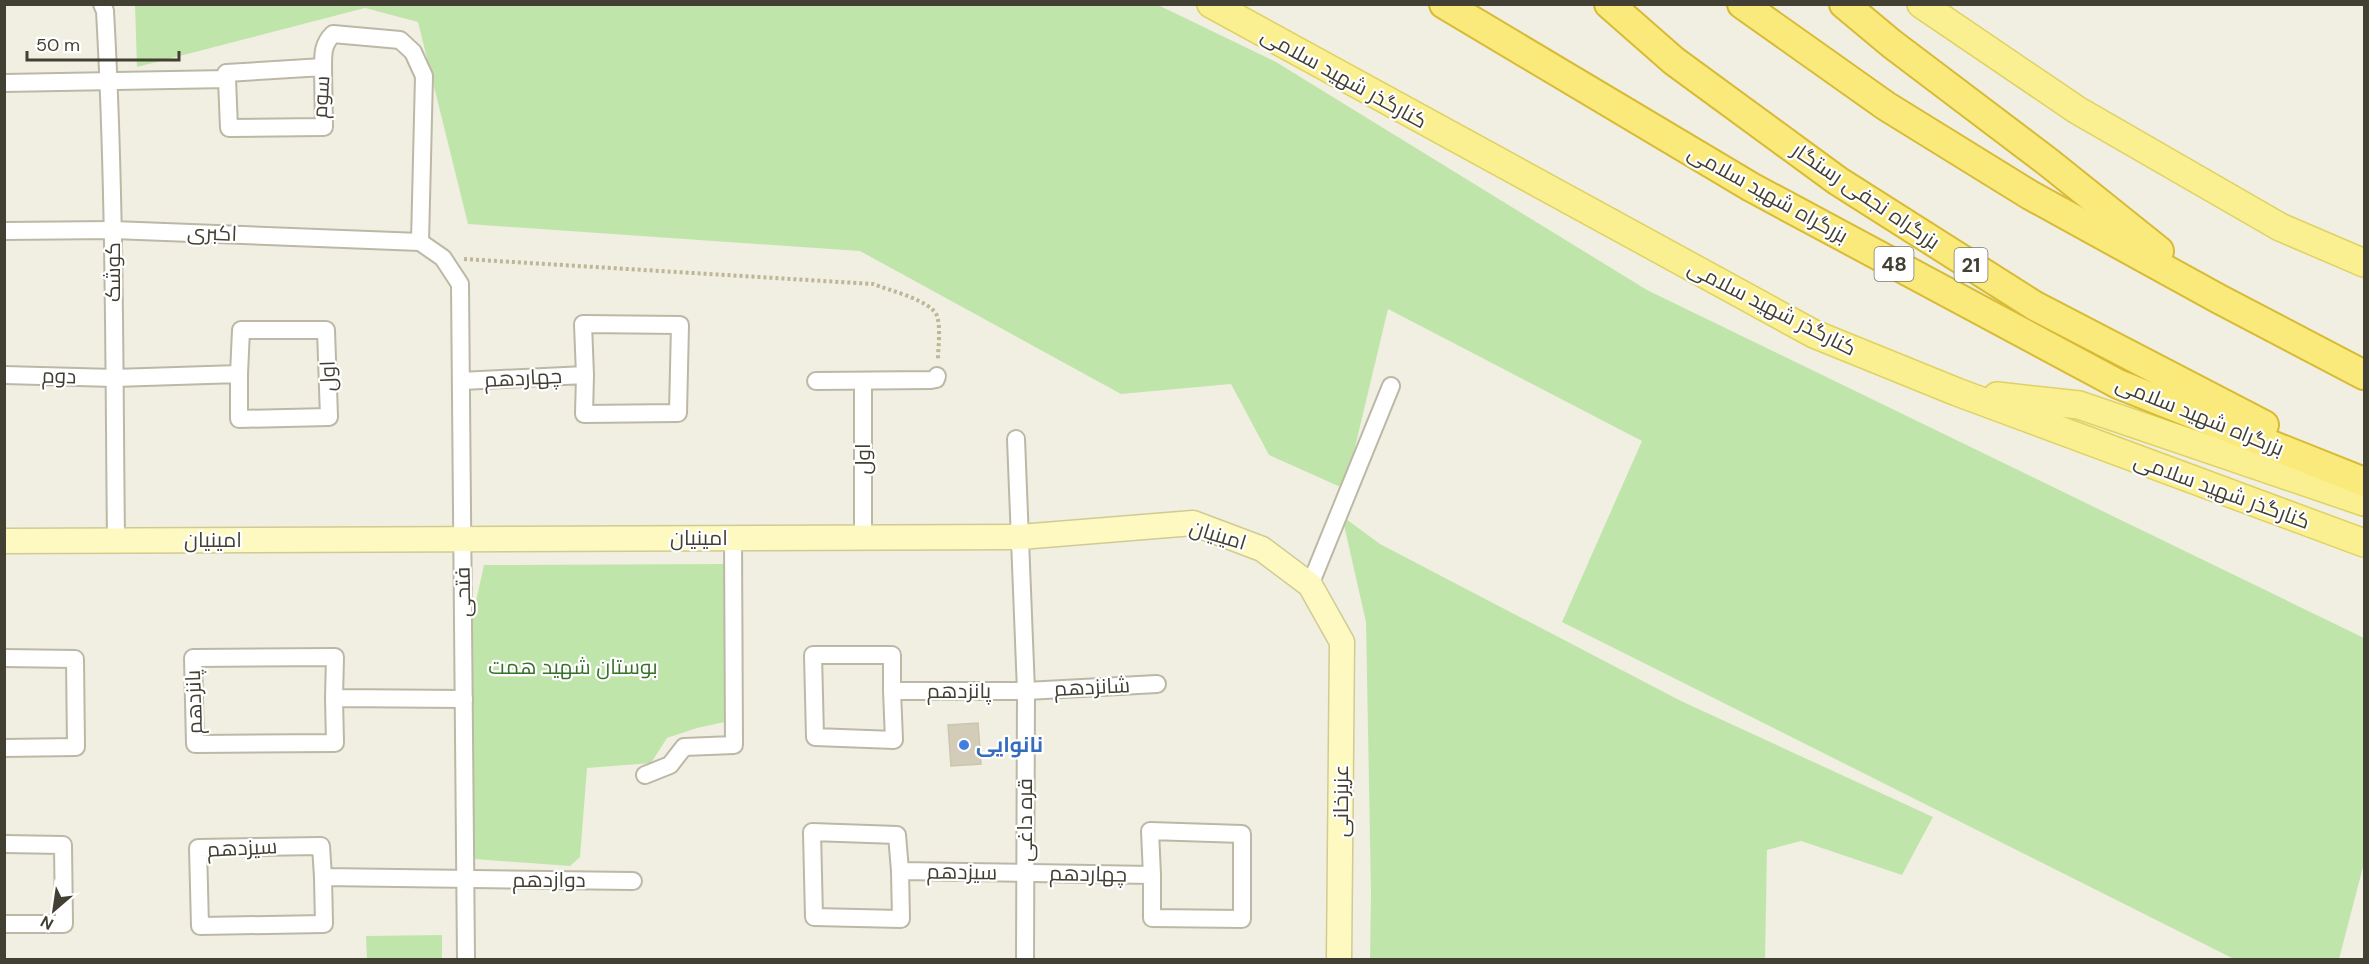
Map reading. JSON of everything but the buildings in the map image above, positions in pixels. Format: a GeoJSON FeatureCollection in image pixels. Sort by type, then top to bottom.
{"type":"FeatureCollection","features":[{"type":"Feature","properties":{"kind":"highway","name":"بزرگراه شهید سلامی"},"geometry":{"type":"LineString","coordinates":[[1444,4],[1751,187],[2118,384],[2364,482]]}},
{"type":"Feature","properties":{"kind":"highway","name":"بزرگراه نجفی رستگار"},"geometry":{"type":"LineString","coordinates":[[1609,4],[1674,61],[1838,180],[2035,306],[2364,477]]}},
{"type":"Feature","properties":{"kind":"highway"},"geometry":{"type":"LineString","coordinates":[[1742,4],[1886,106],[2030,195],[2219,299],[2364,375]]}},
{"type":"Feature","properties":{"kind":"highway"},"geometry":{"type":"LineString","coordinates":[[1844,4],[1892,45],[2048,162],[2219,299]]}},
{"type":"Feature","properties":{"kind":"main road","name":"کنارگذر شهید سلامی"},"geometry":{"type":"LineString","coordinates":[[1211,4],[1814,334],[1957,392],[2364,543]]}},
{"type":"Feature","properties":{"kind":"main road"},"geometry":{"type":"LineString","coordinates":[[1921,4],[2077,110],[2280,227],[2364,263]]}},
{"type":"Feature","properties":{"kind":"main road"},"geometry":{"type":"LineString","coordinates":[[1957,392],[2079,405],[2364,502]]}},
{"type":"Feature","properties":{"kind":"main road","name":"امینیان"},"geometry":{"type":"LineString","coordinates":[[4,541],[1020,537],[1193,523],[1262,549],[1310,585],[1342,642]]}},
{"type":"Feature","properties":{"kind":"main road","name":"عزیزخانی"},"geometry":{"type":"LineString","coordinates":[[1340,960],[1342,642]]}},
{"type":"Feature","properties":{"kind":"street","name":"کوشک"},"geometry":{"type":"LineString","coordinates":[[102,4],[105,11],[109,80],[113,230],[116,540]]}},
{"type":"Feature","properties":{"kind":"street"},"geometry":{"type":"LineString","coordinates":[[323,66],[326,41],[333,34],[400,40],[413,52],[424,76],[420,242]]}},
{"type":"Feature","properties":{"kind":"street","name":"سوم"},"geometry":{"type":"LineString","coordinates":[[323,66],[324,127],[229,128],[227,79],[226,73],[323,66]]}},
{"type":"Feature","properties":{"kind":"street","name":"سوم"},"geometry":{"type":"LineString","coordinates":[[4,83],[227,79]]}},
{"type":"Feature","properties":{"kind":"street","name":"اکبری"},"geometry":{"type":"LineString","coordinates":[[4,231],[113,230],[420,242]]}},
{"type":"Feature","properties":{"kind":"street","name":"فتحی"},"geometry":{"type":"LineString","coordinates":[[420,242],[443,258],[459,284],[466,960]]}},
{"type":"Feature","properties":{"kind":"street","name":"چهاردهم"},"geometry":{"type":"LineString","coordinates":[[583,324],[680,325],[678,413],[584,414],[585,375],[583,324]]}},
{"type":"Feature","properties":{"kind":"street","name":"اول"},"geometry":{"type":"LineString","coordinates":[[241,330],[326,330],[329,417],[239,419],[239,374],[241,330]]}},
{"type":"Feature","properties":{"kind":"street"},"geometry":{"type":"LineString","coordinates":[[114,378],[239,374]]}},
{"type":"Feature","properties":{"kind":"street","name":"دوم"},"geometry":{"type":"LineString","coordinates":[[4,375],[114,378]]}},
{"type":"Feature","properties":{"kind":"street","name":"چهاردهم"},"geometry":{"type":"LineString","coordinates":[[460,381],[585,375]]}},
{"type":"Feature","properties":{"kind":"street"},"geometry":{"type":"LineString","coordinates":[[816,381],[931,380],[936,379],[938,375]]}},
{"type":"Feature","properties":{"kind":"street","name":"اول"},"geometry":{"type":"LineString","coordinates":[[863,381],[863,537]]}},
{"type":"Feature","properties":{"kind":"street"},"geometry":{"type":"LineString","coordinates":[[1310,585],[1391,386]]}},
{"type":"Feature","properties":{"kind":"street","name":"قره داغی"},"geometry":{"type":"LineString","coordinates":[[1016,439],[1026,691],[1025,960]]}},
{"type":"Feature","properties":{"kind":"street"},"geometry":{"type":"LineString","coordinates":[[645,776],[670,765],[684,747],[734,745],[733,538]]}},
{"type":"Feature","properties":{"kind":"street"},"geometry":{"type":"LineString","coordinates":[[813,655],[892,655],[892,691],[894,741],[815,737],[813,655]]}},
{"type":"Feature","properties":{"kind":"street","name":"پانزدهم"},"geometry":{"type":"LineString","coordinates":[[335,657],[334,698],[335,743],[195,744],[193,658],[335,657]]}},
{"type":"Feature","properties":{"kind":"street"},"geometry":{"type":"LineString","coordinates":[[4,658],[75,659],[76,747],[4,748]]}},
{"type":"Feature","properties":{"kind":"street","name":"شانزدهم"},"geometry":{"type":"LineString","coordinates":[[1026,691],[1157,684]]}},
{"type":"Feature","properties":{"kind":"street","name":"پانزدهم"},"geometry":{"type":"LineString","coordinates":[[892,691],[1026,691]]}},
{"type":"Feature","properties":{"kind":"street"},"geometry":{"type":"LineString","coordinates":[[334,698],[464,699]]}},
{"type":"Feature","properties":{"kind":"street","name":"چهاردهم"},"geometry":{"type":"LineString","coordinates":[[1150,831],[1242,834],[1242,919],[1152,918],[1152,875],[1150,831]]}},
{"type":"Feature","properties":{"kind":"street","name":"سیزدهم"},"geometry":{"type":"LineString","coordinates":[[812,832],[897,835],[900,871],[901,919],[814,917],[812,832]]}},
{"type":"Feature","properties":{"kind":"street"},"geometry":{"type":"LineString","coordinates":[[4,844],[63,844],[64,924],[4,924]]}},
{"type":"Feature","properties":{"kind":"street","name":"سیزدهم"},"geometry":{"type":"LineString","coordinates":[[321,846],[323,877],[324,924],[200,926],[198,848],[321,846]]}},
{"type":"Feature","properties":{"kind":"street","name":"سیزدهم"},"geometry":{"type":"LineString","coordinates":[[900,871],[1025,873]]}},
{"type":"Feature","properties":{"kind":"street","name":"چهاردهم"},"geometry":{"type":"LineString","coordinates":[[1025,873],[1152,875]]}},
{"type":"Feature","properties":{"kind":"street"},"geometry":{"type":"LineString","coordinates":[[323,877],[465,880]]}},
{"type":"Feature","properties":{"kind":"street","name":"دوازدهم"},"geometry":{"type":"LineString","coordinates":[[465,880],[633,881]]}},
{"type":"Feature","properties":{"kind":"path"},"geometry":{"type":"LineString","coordinates":[[443,258],[873,284],[927,304],[935,312],[938,319],[938,375]]}},
{"type":"Feature","properties":{"kind":"green space"},"geometry":{"type":"Polygon","coordinates":[[[135,5],[1158,5],[1276,62],[1647,290],[2364,638],[2364,863],[2339,959],[2234,959],[1562,622],[1642,441],[1388,309],[1345,489],[1269,455],[1231,384],[1121,394],[860,251],[468,224],[418,22],[365,8],[137,67],[135,5]]]}},
{"type":"Feature","properties":{"kind":"green space"},"geometry":{"type":"Polygon","coordinates":[[[1342,516],[1380,544],[1681,701],[1933,817],[1902,875],[1801,841],[1767,850],[1765,959],[1370,959],[1366,622],[1342,516]]]}},
{"type":"Feature","properties":{"kind":"green space","name":"بوستان شهید همت"},"geometry":{"type":"Polygon","coordinates":[[[727,564],[729,721],[667,738],[651,763],[587,768],[580,857],[570,866],[474,859],[468,792],[471,624],[484,565],[727,564]]]}},
{"type":"Feature","properties":{"kind":"green space"},"geometry":{"type":"Polygon","coordinates":[[[442,935],[442,959],[367,959],[366,936],[442,935]]]}},
{"type":"Feature","properties":{"kind":"place","name":"نانوایی"},"geometry":{"type":"Point","coordinates":[964,745]}}]}
